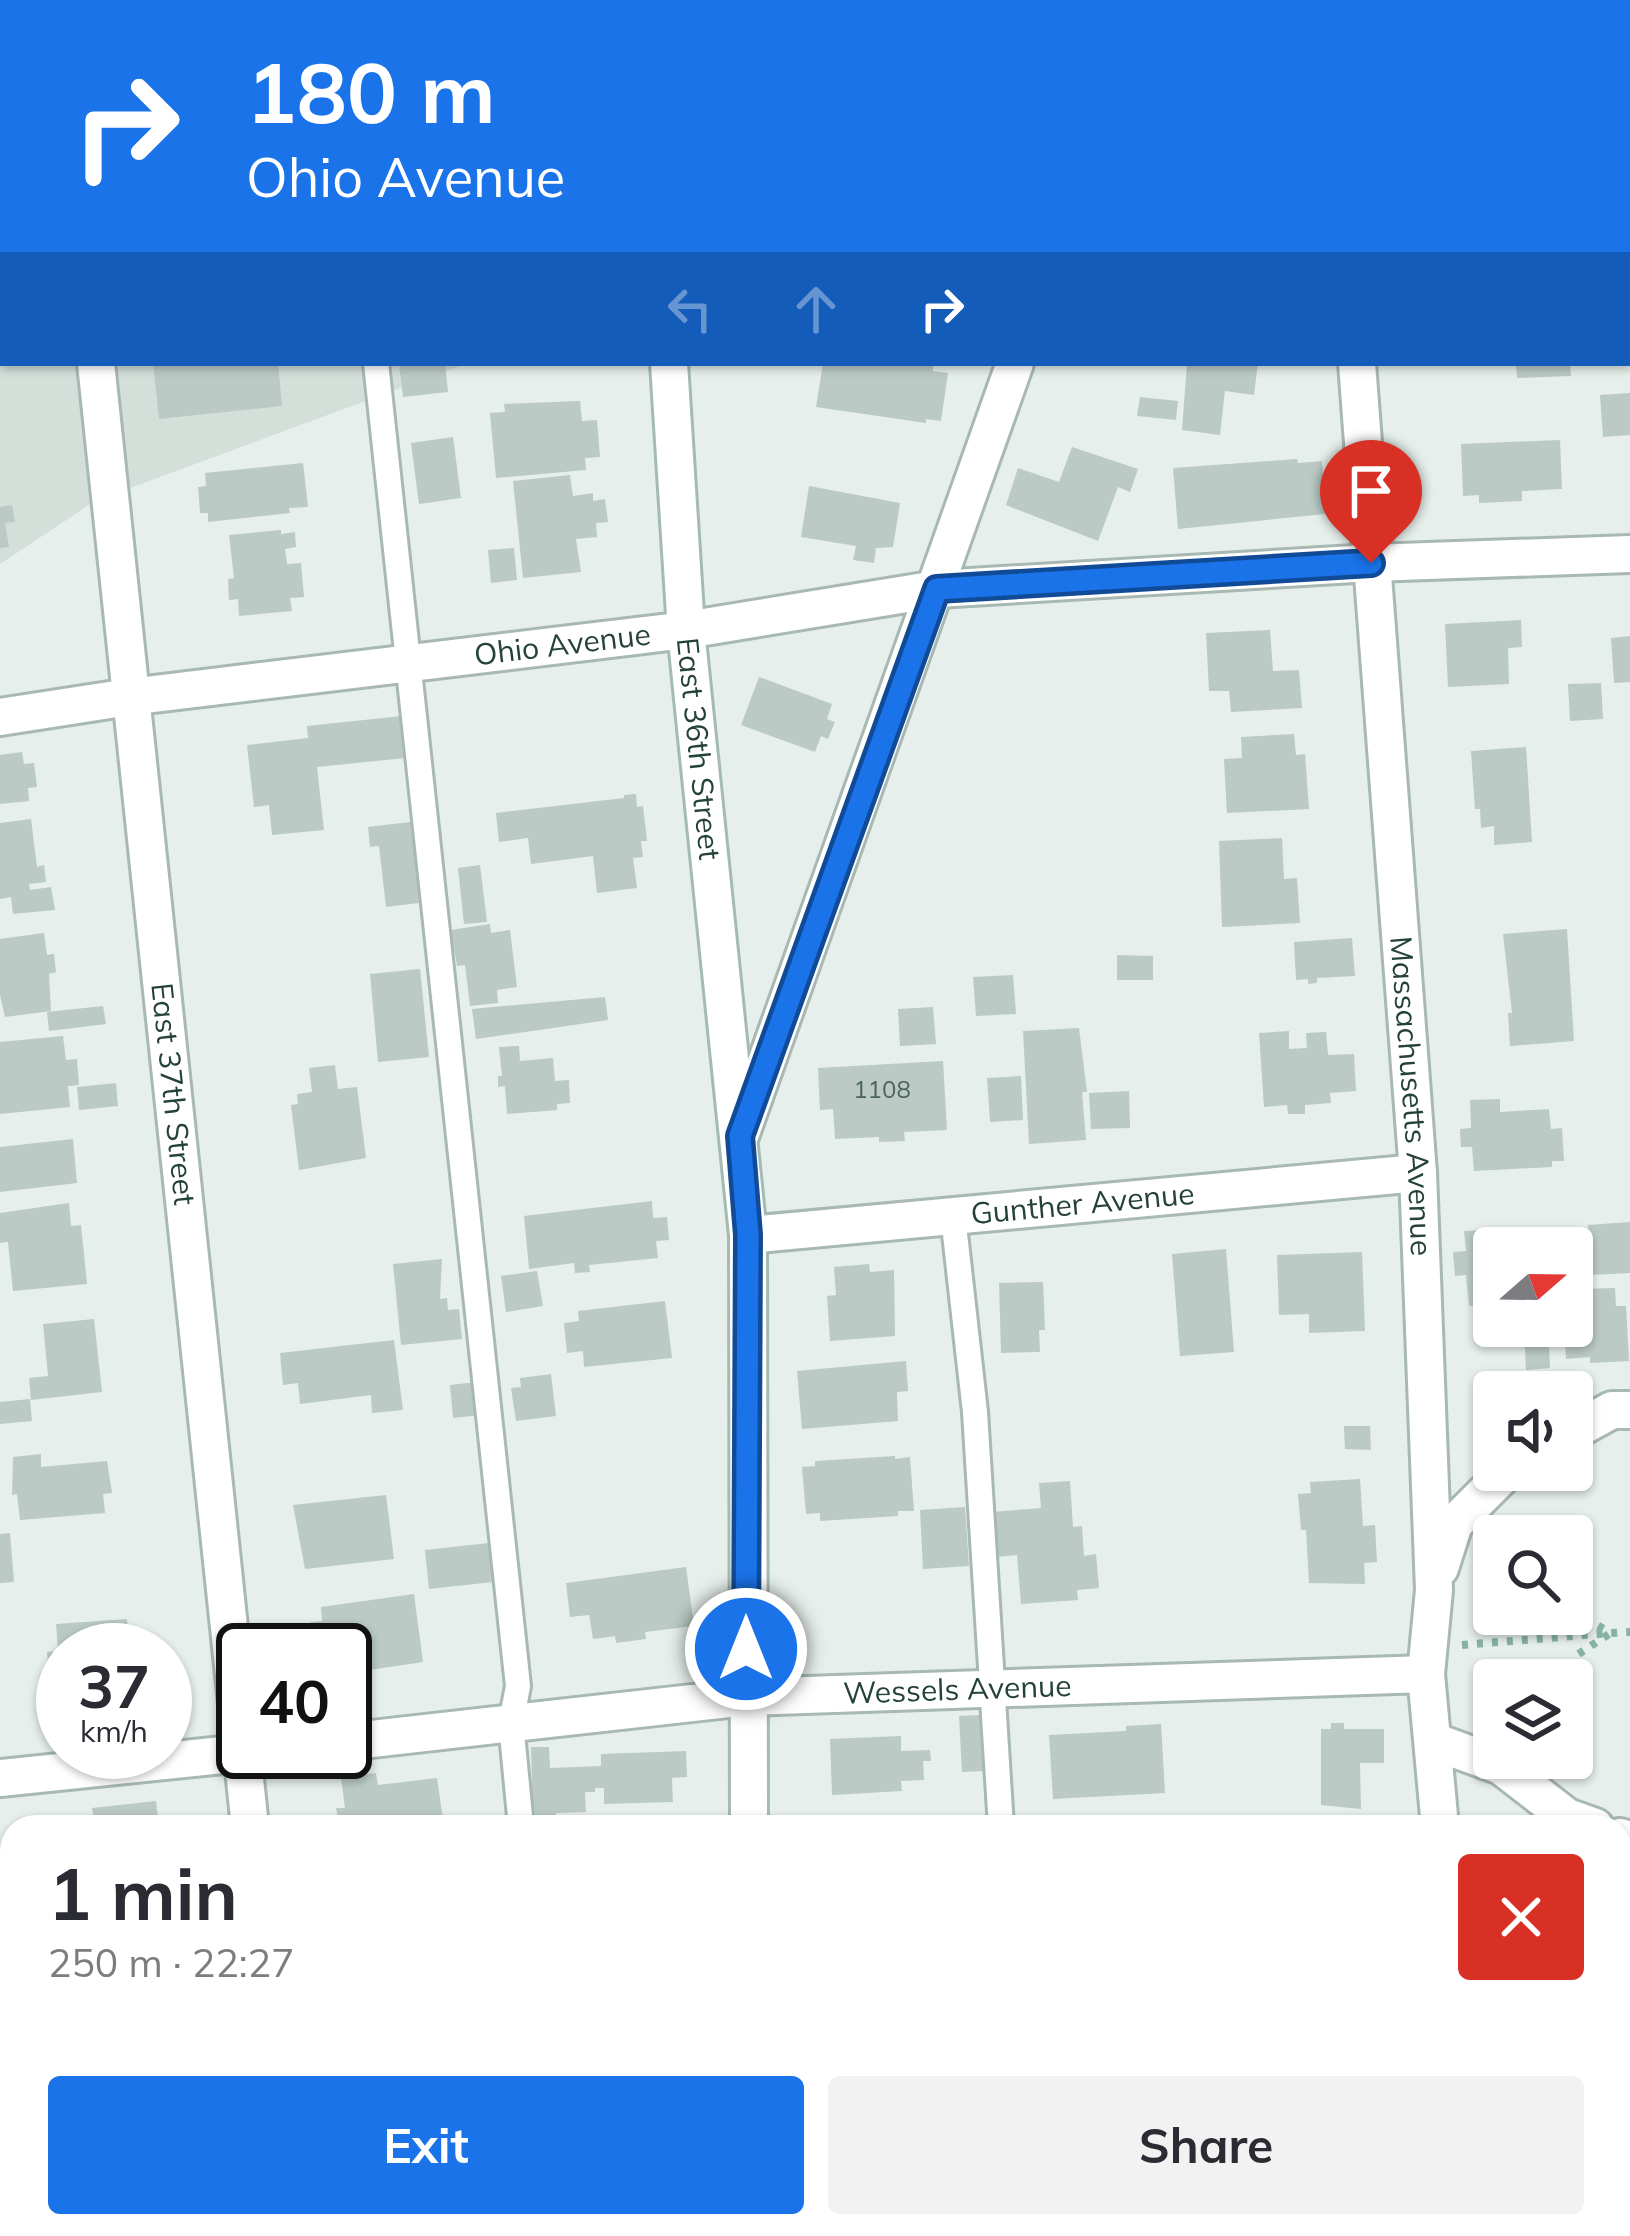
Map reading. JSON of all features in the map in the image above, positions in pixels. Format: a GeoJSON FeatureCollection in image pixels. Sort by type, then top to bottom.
{"type":"FeatureCollection","features":[{"type":"Feature","properties":{"kind":"street","name":"East 37th Street"},"geometry":{"type":"LineString","coordinates":[[96,366],[228,1623]]}},
{"type":"Feature","properties":{"kind":"street","name":"East 36th Street"},"geometry":{"type":"LineString","coordinates":[[669,366],[686,630],[748,1235],[748,1815]]}},
{"type":"Feature","properties":{"kind":"street"},"geometry":{"type":"LineString","coordinates":[[740,1136],[1014,366]]}},
{"type":"Feature","properties":{"kind":"street","name":"Massachusetts Avenue"},"geometry":{"type":"LineString","coordinates":[[1357,366],[1418,1173],[1434,1590],[1428,1661],[1439,1815]]}},
{"type":"Feature","properties":{"kind":"street","name":"Ohio Avenue"},"geometry":{"type":"LineString","coordinates":[[0,716],[686,630],[937,589],[1371,563],[1630,554]]}},
{"type":"Feature","properties":{"kind":"street","name":"Gunther Avenue"},"geometry":{"type":"LineString","coordinates":[[748,1235],[1418,1173]]}},
{"type":"Feature","properties":{"kind":"street"},"geometry":{"type":"LineString","coordinates":[[1593,1420],[1612,1410],[1630,1410]]}},
{"type":"Feature","properties":{"kind":"street"},"geometry":{"type":"LineString","coordinates":[[1434,1590],[1454,1524],[1487,1491]]}},
{"type":"Feature","properties":{"kind":"street","name":"Wessels Avenue"},"geometry":{"type":"LineString","coordinates":[[372,1739],[746,1696],[990,1688],[1428,1661]]}},
{"type":"Feature","properties":{"kind":"street"},"geometry":{"type":"LineString","coordinates":[[1433,1741],[1501,1766],[1567,1815]]}},
{"type":"Feature","properties":{"kind":"street"},"geometry":{"type":"LineString","coordinates":[[0,1778],[216,1756]]}},
{"type":"Feature","properties":{"kind":"street","name":"East 37th Street"},"geometry":{"type":"LineString","coordinates":[[245,1779],[249,1815]]}},
{"type":"Feature","properties":{"kind":"lane"},"geometry":{"type":"LineString","coordinates":[[376,366],[518,1686],[511,1723],[519,1815]]}},
{"type":"Feature","properties":{"kind":"lane"},"geometry":{"type":"LineString","coordinates":[[953,1216],[975,1412],[1000,1815]]}},
{"type":"Feature","properties":{"kind":"path"},"geometry":{"type":"LineString","coordinates":[[1593,1623],[1610,1633]]}},
{"type":"Feature","properties":{"kind":"path"},"geometry":{"type":"LineString","coordinates":[[1428,1661],[1630,1632]]}},
{"type":"Feature","properties":{"kind":"path"},"geometry":{"type":"LineString","coordinates":[[1574,1659],[1610,1633]]}},
{"type":"Feature","properties":{"kind":"shaded area"},"geometry":{"type":"Polygon","coordinates":[[[0,366],[460,366],[95,501],[0,564],[0,366]]]}},
{"type":"Feature","properties":{"kind":"building"},"geometry":{"type":"Polygon","coordinates":[[[153,366],[278,366],[282,406],[159,419],[153,366]]]}},
{"type":"Feature","properties":{"kind":"building"},"geometry":{"type":"Polygon","coordinates":[[[399,366],[445,366],[448,392],[403,397],[399,366]]]}},
{"type":"Feature","properties":{"kind":"building"},"geometry":{"type":"Polygon","coordinates":[[[823,366],[933,366],[933,371],[948,373],[941,421],[926,419],[926,423],[816,407],[823,366]]]}},
{"type":"Feature","properties":{"kind":"building"},"geometry":{"type":"Polygon","coordinates":[[[1187,366],[1258,366],[1254,395],[1225,391],[1220,435],[1182,430],[1187,366]]]}},
{"type":"Feature","properties":{"kind":"building"},"geometry":{"type":"Polygon","coordinates":[[[1516,366],[1570,366],[1571,376],[1517,378],[1516,366]]]}},
{"type":"Feature","properties":{"kind":"building"},"geometry":{"type":"Polygon","coordinates":[[[1630,393],[1630,435],[1603,437],[1600,395],[1630,393]]]}},
{"type":"Feature","properties":{"kind":"building"},"geometry":{"type":"Polygon","coordinates":[[[1140,397],[1178,401],[1176,420],[1137,416],[1140,397]]]}},
{"type":"Feature","properties":{"kind":"building"},"geometry":{"type":"Polygon","coordinates":[[[580,401],[582,421],[597,420],[600,457],[585,458],[586,470],[496,478],[490,413],[505,412],[504,404],[580,401]]]}},
{"type":"Feature","properties":{"kind":"building"},"geometry":{"type":"Polygon","coordinates":[[[453,437],[461,498],[419,504],[411,443],[453,437]]]}},
{"type":"Feature","properties":{"kind":"building"},"geometry":{"type":"Polygon","coordinates":[[[1560,440],[1562,489],[1522,491],[1522,501],[1479,503],[1479,495],[1463,496],[1461,444],[1560,440]]]}},
{"type":"Feature","properties":{"kind":"building"},"geometry":{"type":"Polygon","coordinates":[[[1072,447],[1138,469],[1130,492],[1118,487],[1098,541],[1006,505],[1018,468],[1059,482],[1072,447]]]}},
{"type":"Feature","properties":{"kind":"building"},"geometry":{"type":"Polygon","coordinates":[[[1297,459],[1298,463],[1322,461],[1325,514],[1178,529],[1173,468],[1297,459]]]}},
{"type":"Feature","properties":{"kind":"building"},"geometry":{"type":"Polygon","coordinates":[[[303,463],[308,507],[208,522],[208,513],[200,513],[198,487],[206,486],[205,473],[303,463]]]}},
{"type":"Feature","properties":{"kind":"building"},"geometry":{"type":"Polygon","coordinates":[[[570,475],[573,496],[593,493],[593,501],[605,499],[608,522],[596,523],[597,537],[576,539],[581,572],[523,578],[513,481],[570,475]]]}},
{"type":"Feature","properties":{"kind":"building"},"geometry":{"type":"Polygon","coordinates":[[[809,486],[900,503],[893,547],[876,548],[874,563],[853,560],[856,546],[801,537],[809,486]]]}},
{"type":"Feature","properties":{"kind":"building"},"geometry":{"type":"Polygon","coordinates":[[[12,505],[15,522],[5,523],[9,547],[0,548],[0,507],[12,505]]]}},
{"type":"Feature","properties":{"kind":"building"},"geometry":{"type":"Polygon","coordinates":[[[281,530],[281,534],[295,532],[296,547],[285,549],[287,564],[301,563],[304,597],[290,598],[292,611],[239,616],[238,599],[229,600],[228,579],[234,578],[229,535],[281,530]]]}},
{"type":"Feature","properties":{"kind":"building"},"geometry":{"type":"Polygon","coordinates":[[[514,548],[517,580],[491,583],[488,550],[514,548]]]}},
{"type":"Feature","properties":{"kind":"building"},"geometry":{"type":"Polygon","coordinates":[[[1521,620],[1522,647],[1508,648],[1509,684],[1448,687],[1445,624],[1521,620]]]}},
{"type":"Feature","properties":{"kind":"building"},"geometry":{"type":"Polygon","coordinates":[[[1270,630],[1273,671],[1299,670],[1302,708],[1231,712],[1229,691],[1209,691],[1206,633],[1270,630]]]}},
{"type":"Feature","properties":{"kind":"building"},"geometry":{"type":"Polygon","coordinates":[[[1630,636],[1630,682],[1614,683],[1611,638],[1630,636]]]}},
{"type":"Feature","properties":{"kind":"building"},"geometry":{"type":"Polygon","coordinates":[[[759,677],[832,704],[827,719],[835,722],[828,739],[821,736],[815,752],[741,725],[759,677]]]}},
{"type":"Feature","properties":{"kind":"building"},"geometry":{"type":"Polygon","coordinates":[[[1601,683],[1603,719],[1570,721],[1568,684],[1601,683]]]}},
{"type":"Feature","properties":{"kind":"building"},"geometry":{"type":"Polygon","coordinates":[[[402,716],[405,758],[317,767],[324,830],[272,835],[269,805],[254,807],[247,745],[308,738],[307,726],[402,716]]]}},
{"type":"Feature","properties":{"kind":"building"},"geometry":{"type":"Polygon","coordinates":[[[1294,734],[1296,755],[1305,754],[1309,809],[1227,813],[1224,759],[1242,758],[1241,737],[1294,734]]]}},
{"type":"Feature","properties":{"kind":"building"},"geometry":{"type":"Polygon","coordinates":[[[1526,747],[1532,842],[1494,845],[1494,826],[1481,828],[1480,809],[1475,809],[1471,751],[1526,747]]]}},
{"type":"Feature","properties":{"kind":"building"},"geometry":{"type":"Polygon","coordinates":[[[22,752],[24,764],[34,763],[37,787],[28,788],[29,801],[0,804],[0,755],[22,752]]]}},
{"type":"Feature","properties":{"kind":"building"},"geometry":{"type":"Polygon","coordinates":[[[636,794],[637,807],[643,806],[647,841],[641,841],[643,857],[633,858],[637,888],[597,893],[593,856],[531,864],[528,838],[499,842],[496,813],[636,794]]]}},
{"type":"Feature","properties":{"kind":"building"},"geometry":{"type":"Polygon","coordinates":[[[31,819],[37,867],[44,865],[46,882],[29,884],[30,890],[51,887],[55,910],[13,914],[11,897],[0,899],[0,823],[31,819]]]}},
{"type":"Feature","properties":{"kind":"building"},"geometry":{"type":"Polygon","coordinates":[[[418,821],[427,902],[386,907],[379,846],[370,847],[368,827],[418,821]]]}},
{"type":"Feature","properties":{"kind":"building"},"geometry":{"type":"Polygon","coordinates":[[[1282,838],[1284,879],[1297,878],[1300,923],[1222,927],[1219,841],[1282,838]]]}},
{"type":"Feature","properties":{"kind":"building"},"geometry":{"type":"Polygon","coordinates":[[[480,865],[487,922],[464,924],[458,868],[480,865]]]}},
{"type":"Feature","properties":{"kind":"building"},"geometry":{"type":"Polygon","coordinates":[[[490,924],[491,933],[510,930],[517,987],[497,990],[498,1003],[470,1006],[465,965],[457,966],[451,930],[490,924]]]}},
{"type":"Feature","properties":{"kind":"building"},"geometry":{"type":"Polygon","coordinates":[[[1567,929],[1574,1041],[1510,1046],[1508,1013],[1512,1013],[1503,934],[1567,929]]]}},
{"type":"Feature","properties":{"kind":"building"},"geometry":{"type":"Polygon","coordinates":[[[44,933],[47,955],[54,954],[56,972],[49,974],[51,1011],[5,1017],[0,939],[44,933]]]}},
{"type":"Feature","properties":{"kind":"building"},"geometry":{"type":"Polygon","coordinates":[[[1352,938],[1355,976],[1317,978],[1317,983],[1308,984],[1308,979],[1296,980],[1294,942],[1352,938]]]}},
{"type":"Feature","properties":{"kind":"building"},"geometry":{"type":"Polygon","coordinates":[[[1117,955],[1153,956],[1153,980],[1117,980],[1117,955]]]}},
{"type":"Feature","properties":{"kind":"building"},"geometry":{"type":"Polygon","coordinates":[[[420,969],[429,1057],[378,1062],[370,974],[420,969]]]}},
{"type":"Feature","properties":{"kind":"building"},"geometry":{"type":"Polygon","coordinates":[[[1013,975],[1016,1014],[976,1016],[973,977],[1013,975]]]}},
{"type":"Feature","properties":{"kind":"building"},"geometry":{"type":"Polygon","coordinates":[[[605,997],[608,1020],[476,1039],[472,1009],[605,997]]]}},
{"type":"Feature","properties":{"kind":"building"},"geometry":{"type":"Polygon","coordinates":[[[103,1006],[106,1024],[49,1031],[47,1012],[103,1006]]]}},
{"type":"Feature","properties":{"kind":"building"},"geometry":{"type":"Polygon","coordinates":[[[933,1007],[936,1044],[900,1046],[898,1009],[933,1007]]]}},
{"type":"Feature","properties":{"kind":"building"},"geometry":{"type":"Polygon","coordinates":[[[1079,1028],[1087,1092],[1082,1092],[1086,1140],[1029,1144],[1023,1031],[1079,1028]]]}},
{"type":"Feature","properties":{"kind":"building"},"geometry":{"type":"Polygon","coordinates":[[[1289,1031],[1289,1049],[1307,1048],[1306,1033],[1326,1032],[1328,1055],[1354,1054],[1356,1091],[1330,1093],[1331,1103],[1305,1105],[1305,1114],[1288,1114],[1287,1105],[1264,1107],[1259,1033],[1289,1031]]]}},
{"type":"Feature","properties":{"kind":"building"},"geometry":{"type":"Polygon","coordinates":[[[63,1036],[66,1060],[77,1059],[79,1085],[68,1086],[70,1107],[0,1114],[0,1042],[63,1036]]]}},
{"type":"Feature","properties":{"kind":"building"},"geometry":{"type":"Polygon","coordinates":[[[519,1046],[520,1061],[553,1058],[555,1081],[569,1080],[570,1103],[557,1104],[557,1110],[507,1114],[505,1086],[498,1087],[498,1076],[502,1076],[499,1047],[519,1046]]]}},
{"type":"Feature","properties":{"kind":"building"},"geometry":{"type":"Polygon","coordinates":[[[943,1061],[947,1130],[904,1132],[905,1141],[835,1139],[833,1109],[820,1110],[818,1068],[943,1061]]]}},
{"type":"Feature","properties":{"kind":"building"},"geometry":{"type":"Polygon","coordinates":[[[335,1065],[338,1089],[357,1087],[366,1158],[299,1170],[291,1105],[298,1104],[297,1094],[312,1092],[309,1068],[335,1065]]]}},
{"type":"Feature","properties":{"kind":"building"},"geometry":{"type":"Polygon","coordinates":[[[1021,1076],[1023,1120],[990,1122],[987,1078],[1021,1076]]]}},
{"type":"Feature","properties":{"kind":"building"},"geometry":{"type":"Polygon","coordinates":[[[116,1083],[118,1106],[79,1110],[77,1087],[116,1083]]]}},
{"type":"Feature","properties":{"kind":"building"},"geometry":{"type":"Polygon","coordinates":[[[1129,1091],[1130,1128],[1091,1129],[1089,1093],[1129,1091]]]}},
{"type":"Feature","properties":{"kind":"building"},"geometry":{"type":"Polygon","coordinates":[[[1500,1099],[1500,1112],[1549,1109],[1551,1129],[1562,1128],[1564,1161],[1552,1161],[1552,1167],[1474,1171],[1472,1147],[1461,1147],[1460,1129],[1471,1128],[1470,1100],[1500,1099]]]}},
{"type":"Feature","properties":{"kind":"building"},"geometry":{"type":"Polygon","coordinates":[[[73,1139],[77,1183],[0,1192],[0,1147],[73,1139]]]}},
{"type":"Feature","properties":{"kind":"building"},"geometry":{"type":"Polygon","coordinates":[[[652,1201],[653,1218],[667,1217],[669,1240],[656,1241],[658,1258],[589,1265],[590,1272],[575,1273],[574,1263],[529,1269],[524,1216],[652,1201]]]}},
{"type":"Feature","properties":{"kind":"building"},"geometry":{"type":"Polygon","coordinates":[[[69,1203],[71,1226],[81,1225],[87,1284],[13,1291],[8,1242],[0,1243],[0,1213],[69,1203]]]}},
{"type":"Feature","properties":{"kind":"building"},"geometry":{"type":"Polygon","coordinates":[[[1630,1222],[1630,1273],[1593,1275],[1593,1227],[1588,1225],[1630,1222]]]}},
{"type":"Feature","properties":{"kind":"building"},"geometry":{"type":"Polygon","coordinates":[[[1473,1230],[1473,1306],[1469,1306],[1466,1275],[1455,1276],[1453,1252],[1466,1251],[1464,1231],[1473,1230]]]}},
{"type":"Feature","properties":{"kind":"building"},"geometry":{"type":"Polygon","coordinates":[[[1226,1249],[1234,1352],[1180,1356],[1172,1254],[1226,1249]]]}},
{"type":"Feature","properties":{"kind":"building"},"geometry":{"type":"Polygon","coordinates":[[[1362,1252],[1365,1331],[1309,1333],[1309,1314],[1279,1315],[1277,1255],[1362,1252]]]}},
{"type":"Feature","properties":{"kind":"building"},"geometry":{"type":"Polygon","coordinates":[[[442,1259],[440,1299],[447,1298],[448,1310],[459,1309],[462,1339],[401,1345],[393,1264],[442,1259]]]}},
{"type":"Feature","properties":{"kind":"building"},"geometry":{"type":"Polygon","coordinates":[[[869,1264],[870,1272],[894,1270],[895,1336],[830,1341],[827,1296],[836,1295],[834,1267],[869,1264]]]}},
{"type":"Feature","properties":{"kind":"building"},"geometry":{"type":"Polygon","coordinates":[[[537,1271],[543,1306],[506,1312],[501,1276],[537,1271]]]}},
{"type":"Feature","properties":{"kind":"building"},"geometry":{"type":"Polygon","coordinates":[[[1043,1282],[1045,1330],[1039,1330],[1040,1352],[1001,1353],[999,1283],[1043,1282]]]}},
{"type":"Feature","properties":{"kind":"building"},"geometry":{"type":"Polygon","coordinates":[[[1615,1288],[1616,1306],[1626,1306],[1629,1361],[1566,1359],[1565,1347],[1593,1347],[1593,1289],[1615,1288]]]}},
{"type":"Feature","properties":{"kind":"building"},"geometry":{"type":"Polygon","coordinates":[[[665,1301],[672,1358],[584,1367],[583,1351],[567,1353],[564,1323],[579,1321],[578,1311],[665,1301]]]}},
{"type":"Feature","properties":{"kind":"building"},"geometry":{"type":"Polygon","coordinates":[[[94,1319],[102,1392],[31,1400],[29,1378],[48,1376],[43,1324],[94,1319]]]}},
{"type":"Feature","properties":{"kind":"building"},"geometry":{"type":"Polygon","coordinates":[[[394,1340],[403,1410],[372,1413],[371,1395],[300,1404],[298,1383],[283,1385],[280,1353],[394,1340]]]}},
{"type":"Feature","properties":{"kind":"building"},"geometry":{"type":"Polygon","coordinates":[[[1525,1347],[1549,1347],[1550,1368],[1526,1370],[1525,1347]]]}},
{"type":"Feature","properties":{"kind":"building"},"geometry":{"type":"Polygon","coordinates":[[[906,1361],[908,1391],[897,1392],[898,1421],[802,1429],[797,1371],[906,1361]]]}},
{"type":"Feature","properties":{"kind":"building"},"geometry":{"type":"Polygon","coordinates":[[[551,1374],[556,1416],[516,1421],[511,1388],[521,1387],[520,1378],[551,1374]]]}},
{"type":"Feature","properties":{"kind":"building"},"geometry":{"type":"Polygon","coordinates":[[[477,1382],[481,1415],[453,1418],[450,1385],[477,1382]]]}},
{"type":"Feature","properties":{"kind":"building"},"geometry":{"type":"Polygon","coordinates":[[[30,1399],[32,1421],[0,1424],[0,1402],[30,1399]]]}},
{"type":"Feature","properties":{"kind":"building"},"geometry":{"type":"Polygon","coordinates":[[[1344,1426],[1370,1426],[1371,1450],[1345,1449],[1344,1426]]]}},
{"type":"Feature","properties":{"kind":"building"},"geometry":{"type":"Polygon","coordinates":[[[41,1454],[41,1467],[107,1461],[112,1493],[103,1494],[105,1513],[20,1520],[17,1494],[12,1495],[13,1457],[41,1454]]]}},
{"type":"Feature","properties":{"kind":"building"},"geometry":{"type":"Polygon","coordinates":[[[910,1457],[914,1511],[820,1521],[820,1513],[806,1514],[802,1467],[815,1466],[815,1461],[910,1457]]]}},
{"type":"Feature","properties":{"kind":"building"},"geometry":{"type":"Polygon","coordinates":[[[1360,1479],[1363,1526],[1375,1525],[1377,1562],[1364,1563],[1365,1584],[1309,1583],[1298,1494],[1311,1493],[1310,1482],[1360,1479]]]}},
{"type":"Feature","properties":{"kind":"building"},"geometry":{"type":"Polygon","coordinates":[[[1070,1481],[1073,1527],[1082,1526],[1084,1556],[1096,1554],[1099,1588],[1077,1590],[1078,1600],[1021,1604],[1017,1555],[996,1557],[992,1512],[1041,1508],[1039,1483],[1070,1481]]]}},
{"type":"Feature","properties":{"kind":"building"},"geometry":{"type":"Polygon","coordinates":[[[386,1495],[394,1559],[305,1569],[293,1505],[386,1495]]]}},
{"type":"Feature","properties":{"kind":"building"},"geometry":{"type":"Polygon","coordinates":[[[965,1507],[969,1566],[923,1569],[920,1510],[965,1507]]]}},
{"type":"Feature","properties":{"kind":"building"},"geometry":{"type":"Polygon","coordinates":[[[10,1533],[14,1582],[0,1583],[0,1534],[10,1533]]]}},
{"type":"Feature","properties":{"kind":"building"},"geometry":{"type":"Polygon","coordinates":[[[489,1543],[493,1582],[429,1589],[425,1550],[489,1543]]]}},
{"type":"Feature","properties":{"kind":"building"},"geometry":{"type":"Polygon","coordinates":[[[686,1567],[694,1626],[645,1632],[646,1639],[616,1643],[615,1636],[593,1639],[589,1615],[570,1617],[566,1583],[686,1567]]]}},
{"type":"Feature","properties":{"kind":"building"},"geometry":{"type":"Polygon","coordinates":[[[414,1594],[423,1662],[372,1670],[372,1623],[310,1623],[322,1621],[321,1607],[414,1594]]]}},
{"type":"Feature","properties":{"kind":"building"},"geometry":{"type":"Polygon","coordinates":[[[127,1619],[127,1623],[70,1623],[127,1619]]]}},
{"type":"Feature","properties":{"kind":"building"},"geometry":{"type":"Polygon","coordinates":[[[980,1715],[984,1771],[962,1772],[959,1716],[980,1715]]]}},
{"type":"Feature","properties":{"kind":"building"},"geometry":{"type":"Polygon","coordinates":[[[1331,1723],[1344,1723],[1344,1729],[1384,1729],[1384,1763],[1360,1763],[1361,1809],[1321,1805],[1321,1729],[1331,1729],[1331,1723]]]}},
{"type":"Feature","properties":{"kind":"building"},"geometry":{"type":"Polygon","coordinates":[[[1161,1724],[1165,1793],[1053,1799],[1049,1735],[1161,1724]]]}},
{"type":"Feature","properties":{"kind":"building"},"geometry":{"type":"Polygon","coordinates":[[[901,1736],[901,1751],[930,1750],[931,1761],[923,1761],[924,1780],[901,1781],[902,1791],[832,1795],[830,1739],[901,1736]]]}},
{"type":"Feature","properties":{"kind":"building"},"geometry":{"type":"Polygon","coordinates":[[[531,1747],[549,1747],[550,1768],[601,1766],[601,1754],[686,1751],[687,1777],[672,1778],[673,1802],[604,1804],[604,1788],[595,1788],[595,1792],[585,1792],[586,1812],[533,1815],[531,1747]]]}},
{"type":"Feature","properties":{"kind":"building"},"geometry":{"type":"Polygon","coordinates":[[[376,1773],[378,1785],[437,1778],[442,1815],[337,1815],[336,1808],[345,1808],[341,1779],[372,1779],[376,1773]]]}},
{"type":"Feature","properties":{"kind":"building"},"geometry":{"type":"Polygon","coordinates":[[[156,1801],[158,1815],[93,1815],[92,1808],[156,1801]]]}},
{"type":"Feature","properties":{"kind":"route"},"geometry":{"type":"LineString","coordinates":[[746,1649],[748,1235],[740,1136],[937,589],[1371,563]]}}]}
